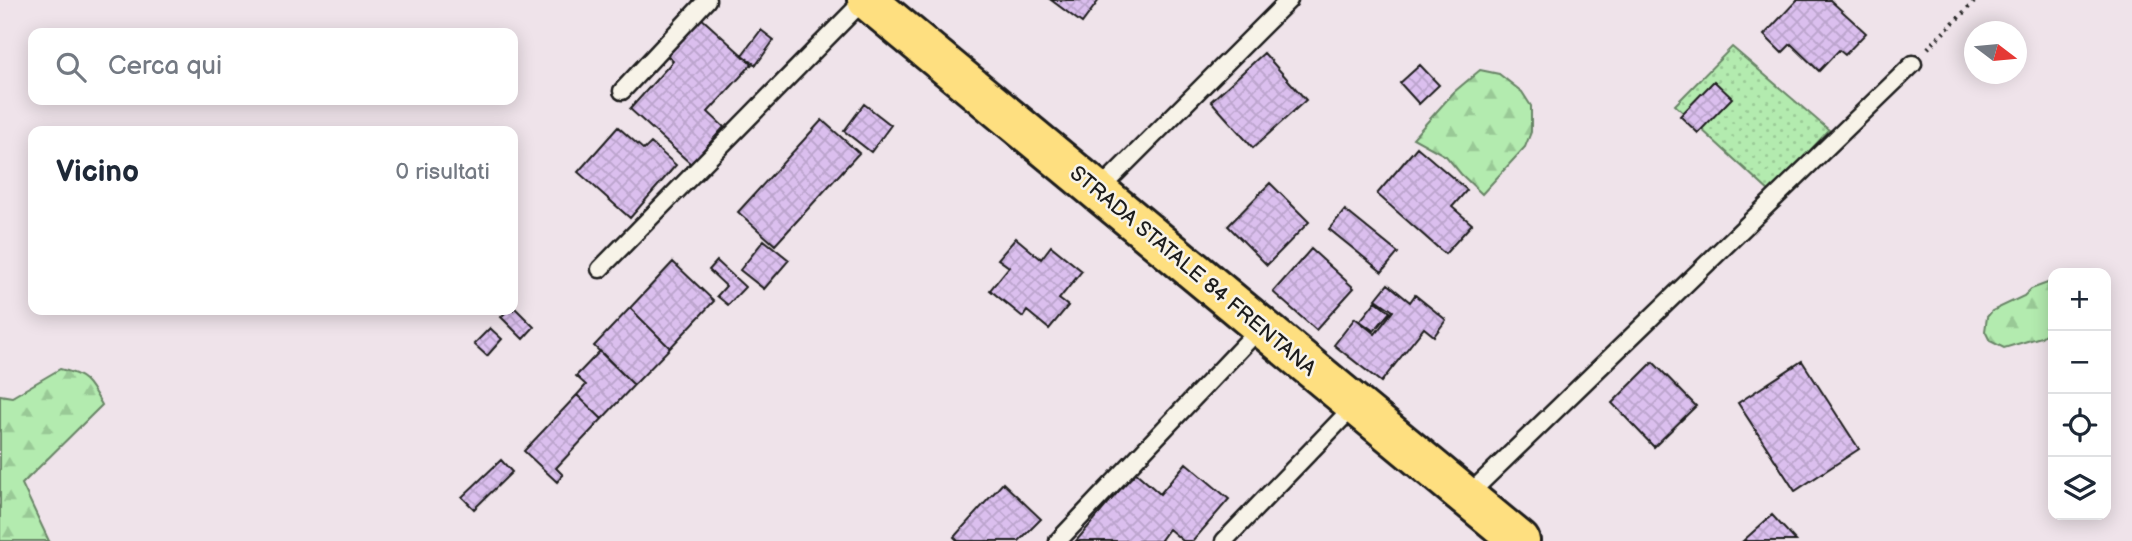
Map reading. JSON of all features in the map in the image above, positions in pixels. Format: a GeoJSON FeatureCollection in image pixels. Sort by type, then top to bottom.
{"type":"FeatureCollection","features":[{"type":"Feature","properties":{"kind":"main road","name":"STRADA STATALE 84 FRENTANA"},"geometry":{"type":"LineString","coordinates":[[865,0],[1520,541]]}},
{"type":"Feature","properties":{"kind":"lane"},"geometry":{"type":"LineString","coordinates":[[622,91],[707,0]]}},
{"type":"Feature","properties":{"kind":"lane"},"geometry":{"type":"LineString","coordinates":[[600,269],[865,0]]}},
{"type":"Feature","properties":{"kind":"lane"},"geometry":{"type":"LineString","coordinates":[[1097,192],[1289,0]]}},
{"type":"Feature","properties":{"kind":"lane"},"geometry":{"type":"LineString","coordinates":[[1466,497],[1913,64]]}},
{"type":"Feature","properties":{"kind":"lane"},"geometry":{"type":"LineString","coordinates":[[1059,541],[1261,327]]}},
{"type":"Feature","properties":{"kind":"lane"},"geometry":{"type":"LineString","coordinates":[[1224,541],[1355,405]]}},
{"type":"Feature","properties":{"kind":"path"},"geometry":{"type":"LineString","coordinates":[[1913,64],[1976,0]]}},
{"type":"Feature","properties":{"kind":"green space"},"geometry":{"type":"Polygon","coordinates":[[[1732,47],[1829,130],[1771,193],[1675,105],[1732,47]]]}},
{"type":"Feature","properties":{"kind":"green space"},"geometry":{"type":"Polygon","coordinates":[[[1480,70],[1499,74],[1522,92],[1531,106],[1531,132],[1525,147],[1482,194],[1446,156],[1413,138],[1454,92],[1480,70]]]}},
{"type":"Feature","properties":{"kind":"green space"},"geometry":{"type":"Polygon","coordinates":[[[2048,283],[2048,332],[2041,337],[2004,348],[1990,341],[1985,331],[1987,317],[1992,311],[2024,296],[2031,289],[2048,283]]]}},
{"type":"Feature","properties":{"kind":"green space"},"geometry":{"type":"Polygon","coordinates":[[[60,369],[76,374],[86,381],[102,405],[22,484],[49,541],[0,541],[0,395],[12,397],[60,369]]]}},
{"type":"Feature","properties":{"kind":"building"},"geometry":{"type":"Polygon","coordinates":[[[1051,0],[1099,0],[1082,23],[1051,0]]]}},
{"type":"Feature","properties":{"kind":"building"},"geometry":{"type":"Polygon","coordinates":[[[1797,0],[1830,0],[1866,33],[1845,55],[1839,50],[1819,71],[1791,44],[1782,53],[1764,35],[1797,0]]]}},
{"type":"Feature","properties":{"kind":"building"},"geometry":{"type":"Polygon","coordinates":[[[699,16],[752,64],[708,112],[724,127],[691,164],[630,109],[673,61],[665,54],[699,16]]]}},
{"type":"Feature","properties":{"kind":"building"},"geometry":{"type":"Polygon","coordinates":[[[761,30],[774,40],[756,65],[742,55],[761,30]]]}},
{"type":"Feature","properties":{"kind":"building"},"geometry":{"type":"Polygon","coordinates":[[[1264,53],[1306,100],[1253,148],[1211,101],[1264,53]]]}},
{"type":"Feature","properties":{"kind":"building"},"geometry":{"type":"Polygon","coordinates":[[[1420,65],[1439,85],[1419,104],[1400,83],[1420,65]]]}},
{"type":"Feature","properties":{"kind":"building"},"geometry":{"type":"Polygon","coordinates":[[[1714,81],[1732,98],[1698,133],[1680,116],[1714,81]]]}},
{"type":"Feature","properties":{"kind":"building"},"geometry":{"type":"Polygon","coordinates":[[[864,104],[891,125],[871,152],[844,131],[864,104]]]}},
{"type":"Feature","properties":{"kind":"building"},"geometry":{"type":"Polygon","coordinates":[[[822,120],[859,153],[775,245],[738,212],[822,120]]]}},
{"type":"Feature","properties":{"kind":"building"},"geometry":{"type":"Polygon","coordinates":[[[618,127],[644,150],[651,143],[676,165],[630,218],[578,172],[618,127]]]}},
{"type":"Feature","properties":{"kind":"building"},"geometry":{"type":"Polygon","coordinates":[[[1417,147],[1467,190],[1452,207],[1472,224],[1445,254],[1377,194],[1417,147]]]}},
{"type":"Feature","properties":{"kind":"building"},"geometry":{"type":"Polygon","coordinates":[[[1270,183],[1309,222],[1267,265],[1228,226],[1270,183]]]}},
{"type":"Feature","properties":{"kind":"building"},"geometry":{"type":"Polygon","coordinates":[[[1345,210],[1398,253],[1382,272],[1329,229],[1345,210]]]}},
{"type":"Feature","properties":{"kind":"building"},"geometry":{"type":"Polygon","coordinates":[[[1016,238],[1041,259],[1051,246],[1082,271],[1059,299],[1068,306],[1049,329],[1027,311],[1023,317],[990,290],[1009,267],[998,259],[1016,238]]]}},
{"type":"Feature","properties":{"kind":"building"},"geometry":{"type":"Polygon","coordinates":[[[764,240],[789,260],[764,289],[740,270],[764,240]]]}},
{"type":"Feature","properties":{"kind":"building"},"geometry":{"type":"Polygon","coordinates":[[[1311,249],[1354,288],[1316,330],[1273,292],[1311,249]]]}},
{"type":"Feature","properties":{"kind":"building"},"geometry":{"type":"Polygon","coordinates":[[[717,261],[745,287],[728,305],[717,296],[726,286],[709,270],[717,261]]]}},
{"type":"Feature","properties":{"kind":"building"},"geometry":{"type":"Polygon","coordinates":[[[673,262],[714,301],[670,348],[630,308],[673,262]]]}},
{"type":"Feature","properties":{"kind":"building"},"geometry":{"type":"Polygon","coordinates":[[[1388,284],[1410,302],[1415,295],[1446,320],[1434,336],[1424,328],[1381,382],[1334,345],[1355,318],[1375,334],[1393,311],[1376,299],[1388,284]]]}},
{"type":"Feature","properties":{"kind":"building"},"geometry":{"type":"Polygon","coordinates":[[[1376,301],[1390,312],[1374,331],[1360,321],[1376,301]]]}},
{"type":"Feature","properties":{"kind":"building"},"geometry":{"type":"Polygon","coordinates":[[[630,308],[670,348],[634,385],[594,346],[630,308]]]}},
{"type":"Feature","properties":{"kind":"building"},"geometry":{"type":"Polygon","coordinates":[[[518,311],[534,327],[523,339],[501,317],[518,315],[518,311]]]}},
{"type":"Feature","properties":{"kind":"building"},"geometry":{"type":"Polygon","coordinates":[[[490,328],[502,339],[487,356],[474,344],[490,328]]]}},
{"type":"Feature","properties":{"kind":"building"},"geometry":{"type":"Polygon","coordinates":[[[600,351],[634,385],[602,419],[577,395],[586,385],[576,376],[600,351]]]}},
{"type":"Feature","properties":{"kind":"building"},"geometry":{"type":"Polygon","coordinates":[[[1802,361],[1859,449],[1795,491],[1738,403],[1802,361]]]}},
{"type":"Feature","properties":{"kind":"building"},"geometry":{"type":"Polygon","coordinates":[[[1653,362],[1696,406],[1654,447],[1612,403],[1653,362]]]}},
{"type":"Feature","properties":{"kind":"building"},"geometry":{"type":"Polygon","coordinates":[[[577,395],[602,419],[556,468],[563,475],[557,482],[524,451],[577,395]]]}},
{"type":"Feature","properties":{"kind":"building"},"geometry":{"type":"Polygon","coordinates":[[[501,460],[512,472],[474,509],[462,497],[501,460]]]}},
{"type":"Feature","properties":{"kind":"building"},"geometry":{"type":"Polygon","coordinates":[[[1186,463],[1229,499],[1193,541],[1183,541],[1169,529],[1162,541],[1076,541],[1135,472],[1160,494],[1186,463]]]}},
{"type":"Feature","properties":{"kind":"building"},"geometry":{"type":"Polygon","coordinates":[[[1003,483],[1041,519],[1019,541],[958,541],[954,537],[1003,483]]]}},
{"type":"Feature","properties":{"kind":"building"},"geometry":{"type":"Polygon","coordinates":[[[1772,515],[1796,541],[1743,541],[1772,515]]]}}]}
